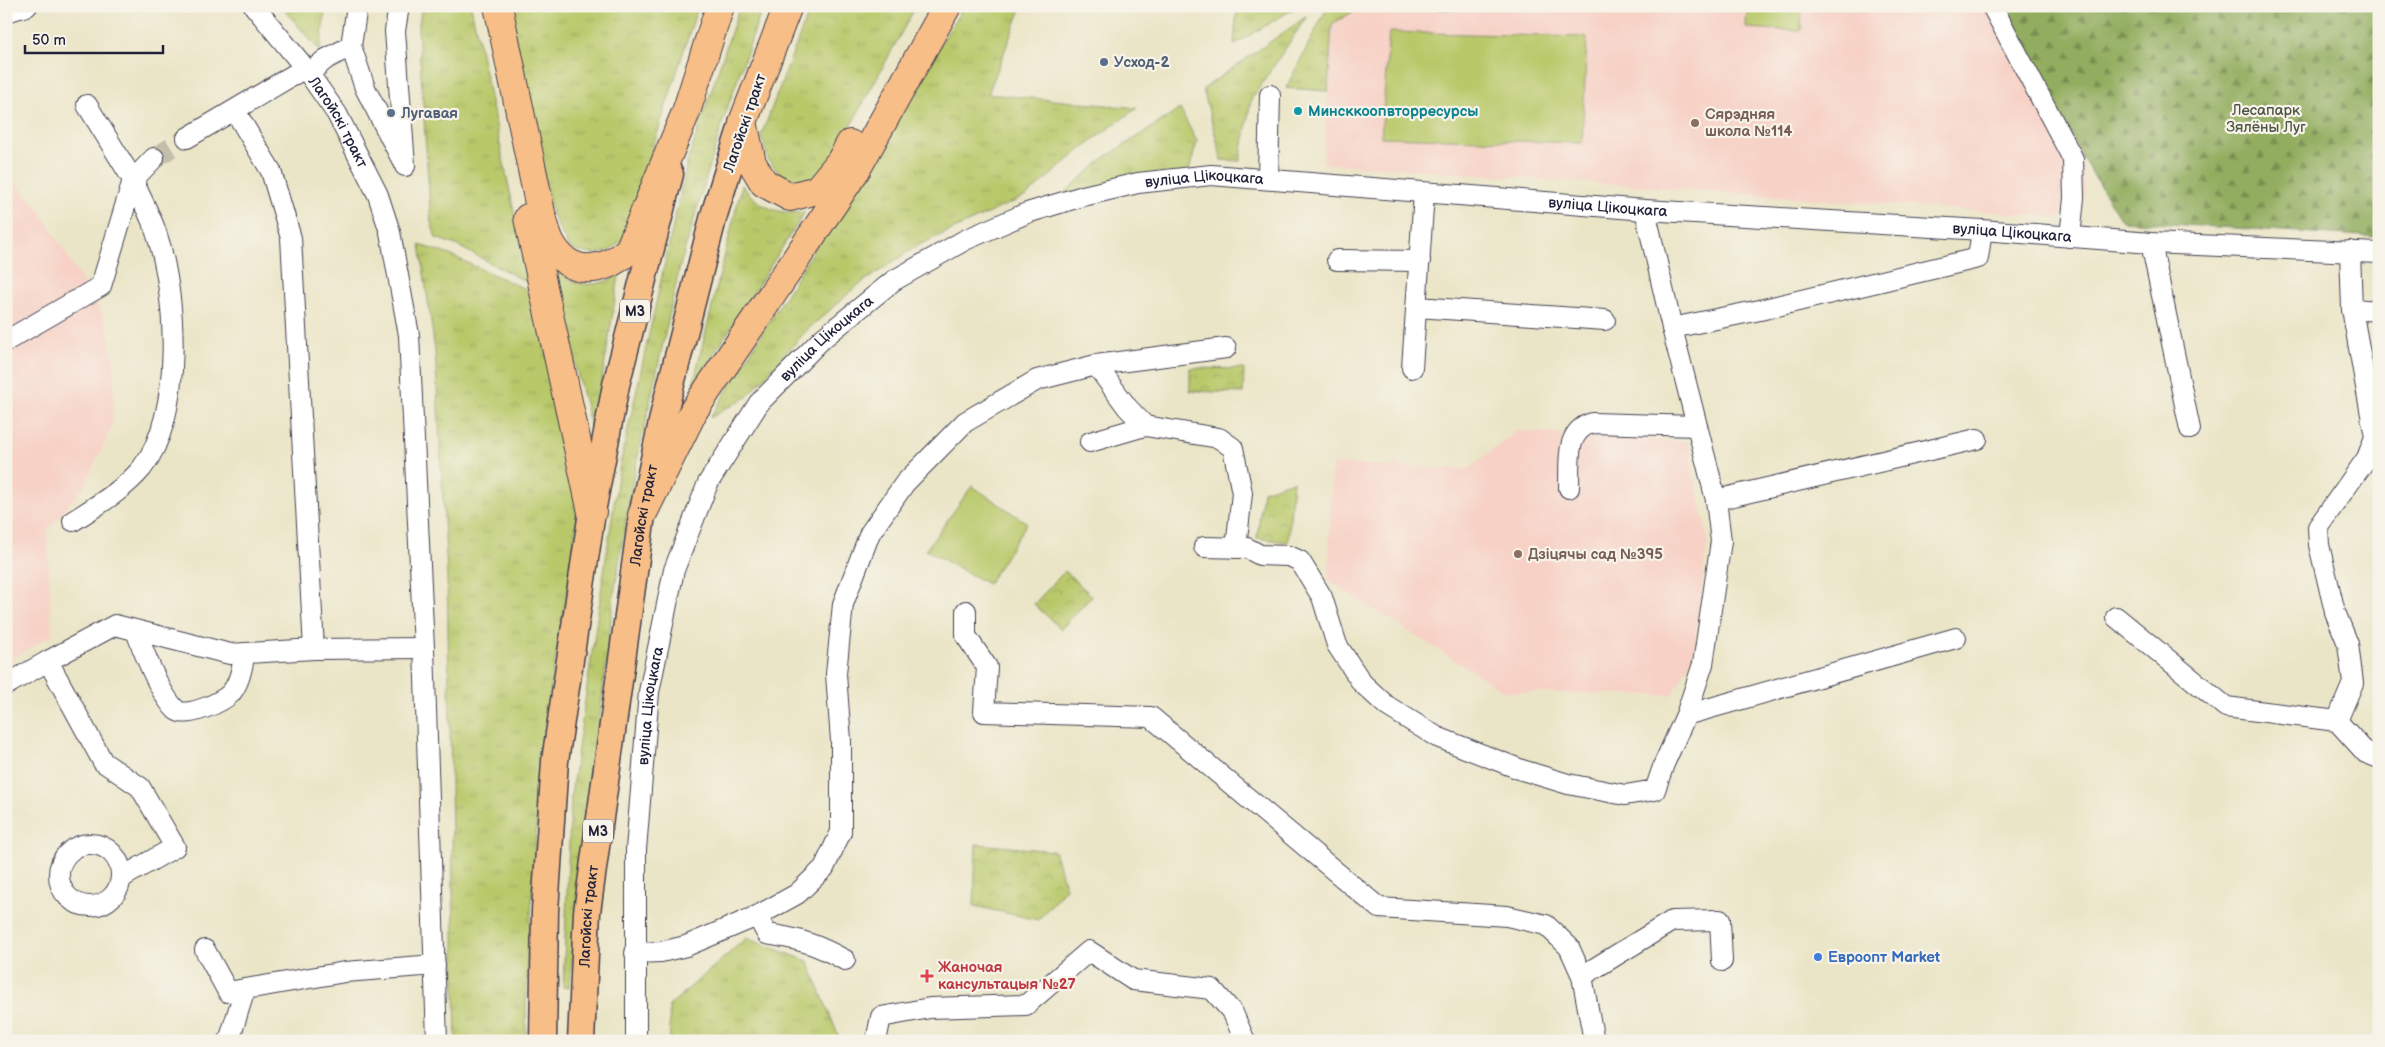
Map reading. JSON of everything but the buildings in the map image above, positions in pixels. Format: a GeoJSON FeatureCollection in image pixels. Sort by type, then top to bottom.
{"type":"FeatureCollection","features":[{"type":"Feature","properties":{"kind":"highway"},"geometry":{"type":"LineString","coordinates":[[482,6],[592,512]]}},
{"type":"Feature","properties":{"kind":"highway"},"geometry":{"type":"LineString","coordinates":[[498,6],[541,213],[551,242],[563,259],[579,268],[599,268],[616,262],[629,250],[686,112]]}},
{"type":"Feature","properties":{"kind":"highway","name":"М3"},"geometry":{"type":"LineString","coordinates":[[686,112],[720,6]]}},
{"type":"Feature","properties":{"kind":"highway","name":"Лагойскі тракт"},"geometry":{"type":"LineString","coordinates":[[743,122],[788,6]]}},
{"type":"Feature","properties":{"kind":"highway"},"geometry":{"type":"LineString","coordinates":[[743,122],[752,163],[764,183],[790,197],[817,190],[840,162],[925,6]]}},
{"type":"Feature","properties":{"kind":"highway"},"geometry":{"type":"LineString","coordinates":[[642,515],[694,410],[856,170],[947,6]]}},
{"type":"Feature","properties":{"kind":"main road","name":"М3"},"geometry":{"type":"LineString","coordinates":[[543,1041],[545,911],[555,761],[592,512],[616,385],[686,112]]}},
{"type":"Feature","properties":{"kind":"main road","name":"Лагойскі тракт"},"geometry":{"type":"LineString","coordinates":[[581,1041],[587,912],[642,515],[670,388],[714,215],[743,122]]}},
{"type":"Feature","properties":{"kind":"street"},"geometry":{"type":"LineString","coordinates":[[6,12],[27,6]]}},
{"type":"Feature","properties":{"kind":"street","name":"Лагойскі тракт"},"geometry":{"type":"LineString","coordinates":[[254,6],[307,70],[338,114],[378,195],[390,232],[409,335],[424,648],[437,1041]]}},
{"type":"Feature","properties":{"kind":"street"},"geometry":{"type":"LineString","coordinates":[[357,6],[351,46],[365,88],[405,166],[395,30],[399,6]]}},
{"type":"Feature","properties":{"kind":"street"},"geometry":{"type":"LineString","coordinates":[[1992,6],[2073,159],[2074,198],[2070,237]]}},
{"type":"Feature","properties":{"kind":"street"},"geometry":{"type":"LineString","coordinates":[[187,138],[351,46]]}},
{"type":"Feature","properties":{"kind":"street"},"geometry":{"type":"LineString","coordinates":[[1268,179],[1270,95]]}},
{"type":"Feature","properties":{"kind":"street"},"geometry":{"type":"LineString","coordinates":[[73,521],[106,500],[142,468],[160,439],[173,354],[172,314],[156,232],[133,180],[87,105]]}},
{"type":"Feature","properties":{"kind":"street"},"geometry":{"type":"LineString","coordinates":[[235,111],[271,171],[291,238],[314,649]]}},
{"type":"Feature","properties":{"kind":"street"},"geometry":{"type":"LineString","coordinates":[[6,341],[102,286],[133,180],[154,158]]}},
{"type":"Feature","properties":{"kind":"street","name":"вуліца Цікоцкага"},"geometry":{"type":"LineString","coordinates":[[636,1041],[636,850],[649,692],[674,570],[708,483],[759,404],[822,339],[894,281],[966,240],[1027,213],[1138,183],[1211,175],[1645,210],[1982,230],[2151,243],[2379,253]]}},
{"type":"Feature","properties":{"kind":"street"},"geometry":{"type":"LineString","coordinates":[[1412,368],[1424,193]]}},
{"type":"Feature","properties":{"kind":"street"},"geometry":{"type":"LineString","coordinates":[[1204,547],[1248,548],[1260,555],[1289,556],[1300,561],[1322,597],[1336,644],[1362,683],[1387,706],[1437,737],[1522,770],[1568,784],[1625,794],[1655,790],[1664,764],[1686,715],[1704,664],[1721,541],[1716,500],[1672,328],[1645,210]]}},
{"type":"Feature","properties":{"kind":"street"},"geometry":{"type":"LineString","coordinates":[[1672,328],[1760,310],[1978,258],[1982,230]]}},
{"type":"Feature","properties":{"kind":"street"},"geometry":{"type":"LineString","coordinates":[[2151,243],[2190,429]]}},
{"type":"Feature","properties":{"kind":"street"},"geometry":{"type":"LineString","coordinates":[[2337,721],[2353,683],[2348,644],[2335,612],[2319,545],[2318,527],[2367,458],[2375,437],[2352,309],[2350,251]]}},
{"type":"Feature","properties":{"kind":"street"},"geometry":{"type":"LineString","coordinates":[[1337,260],[1420,261]]}},
{"type":"Feature","properties":{"kind":"street"},"geometry":{"type":"LineString","coordinates":[[1417,307],[1605,320]]}},
{"type":"Feature","properties":{"kind":"street"},"geometry":{"type":"LineString","coordinates":[[2352,309],[2379,311]]}},
{"type":"Feature","properties":{"kind":"street"},"geometry":{"type":"LineString","coordinates":[[635,953],[661,952],[686,946],[757,916],[797,894],[824,868],[841,832],[842,741],[836,674],[843,604],[870,533],[905,483],[965,422],[1038,380],[1096,365],[1226,348]]}},
{"type":"Feature","properties":{"kind":"street"},"geometry":{"type":"LineString","coordinates":[[1096,365],[1126,407],[1144,426]]}},
{"type":"Feature","properties":{"kind":"street"},"geometry":{"type":"LineString","coordinates":[[1569,488],[1571,443],[1574,434],[1582,426],[1592,423],[1697,426]]}},
{"type":"Feature","properties":{"kind":"street"},"geometry":{"type":"LineString","coordinates":[[1090,442],[1144,426],[1218,438],[1233,448],[1242,493],[1236,548]]}},
{"type":"Feature","properties":{"kind":"street"},"geometry":{"type":"LineString","coordinates":[[1716,500],[1977,439]]}},
{"type":"Feature","properties":{"kind":"street"},"geometry":{"type":"LineString","coordinates":[[966,610],[966,636],[986,667],[984,712],[1151,717],[1379,908],[1507,916],[1546,925],[1569,947],[1582,976],[1594,1041]]}},
{"type":"Feature","properties":{"kind":"street"},"geometry":{"type":"LineString","coordinates":[[2116,617],[2226,707],[2337,721],[2366,753],[2379,758]]}},
{"type":"Feature","properties":{"kind":"street"},"geometry":{"type":"LineString","coordinates":[[6,685],[115,625],[230,654],[314,649],[424,648]]}},
{"type":"Feature","properties":{"kind":"street"},"geometry":{"type":"LineString","coordinates":[[136,631],[168,701],[177,712],[186,714],[202,709],[230,694],[241,676],[245,654]]}},
{"type":"Feature","properties":{"kind":"street"},"geometry":{"type":"LineString","coordinates":[[1686,715],[1956,638]]}},
{"type":"Feature","properties":{"kind":"street"},"geometry":{"type":"LineString","coordinates":[[48,661],[103,762],[140,787],[175,847],[121,878]]}},
{"type":"Feature","properties":{"kind":"street"},"geometry":{"type":"LineString","coordinates":[[757,916],[767,934],[795,938],[818,945],[845,960]]}},
{"type":"Feature","properties":{"kind":"street"},"geometry":{"type":"LineString","coordinates":[[1582,976],[1672,921],[1720,920],[1722,961]]}},
{"type":"Feature","properties":{"kind":"street"},"geometry":{"type":"LineString","coordinates":[[205,950],[228,992],[345,972],[435,968]]}},
{"type":"Feature","properties":{"kind":"street"},"geometry":{"type":"LineString","coordinates":[[876,1041],[881,1017],[930,1008],[1026,1005],[1089,951],[1133,980],[1212,989],[1233,1013],[1245,1041]]}},
{"type":"Feature","properties":{"kind":"street"},"geometry":{"type":"LineString","coordinates":[[229,1041],[245,989]]}},
{"type":"Feature","properties":{"kind":"shaded area","name":"Сярэдняя школа №114"},"geometry":{"type":"Polygon","coordinates":[[[1363,6],[2006,6],[2081,156],[2085,198],[2062,196],[2061,217],[1323,163],[1332,24],[1363,6]]]}},
{"type":"Feature","properties":{"kind":"shaded area"},"geometry":{"type":"Polygon","coordinates":[[[6,170],[41,212],[106,321],[115,370],[112,427],[84,486],[47,531],[52,635],[6,662],[6,170]]]}},
{"type":"Feature","properties":{"kind":"shaded area","name":"Дзіцячы сад №395"},"geometry":{"type":"Polygon","coordinates":[[[1517,431],[1687,442],[1708,540],[1693,657],[1672,695],[1505,692],[1328,580],[1332,464],[1468,469],[1517,431]]]}},
{"type":"Feature","properties":{"kind":"green space"},"geometry":{"type":"Polygon","coordinates":[[[281,6],[326,6],[320,51],[281,6]]]}},
{"type":"Feature","properties":{"kind":"green space"},"geometry":{"type":"Polygon","coordinates":[[[422,6],[471,6],[529,283],[456,245],[436,238],[431,222],[418,30],[422,6]]]}},
{"type":"Feature","properties":{"kind":"green space"},"geometry":{"type":"Polygon","coordinates":[[[508,6],[698,6],[623,240],[609,251],[595,254],[578,252],[568,246],[552,214],[508,6]]]}},
{"type":"Feature","properties":{"kind":"green space"},"geometry":{"type":"Polygon","coordinates":[[[740,6],[763,6],[724,118],[680,266],[632,484],[614,594],[569,988],[563,987],[571,796],[619,470],[687,163],[740,6]]]}},
{"type":"Feature","properties":{"kind":"green space"},"geometry":{"type":"Polygon","coordinates":[[[811,6],[916,6],[832,160],[813,178],[797,180],[780,174],[769,161],[761,136],[811,6]]]}},
{"type":"Feature","properties":{"kind":"green space"},"geometry":{"type":"Polygon","coordinates":[[[964,6],[1022,6],[988,94],[1137,108],[1086,145],[1026,196],[917,246],[857,286],[806,331],[747,397],[710,418],[964,6]]]}},
{"type":"Feature","properties":{"kind":"green space"},"geometry":{"type":"Polygon","coordinates":[[[1237,6],[1298,6],[1234,45],[1237,6]]]}},
{"type":"Feature","properties":{"kind":"green space"},"geometry":{"type":"Polygon","coordinates":[[[1328,6],[1363,6],[1332,24],[1328,91],[1286,88],[1328,6]]]}},
{"type":"Feature","properties":{"kind":"green space"},"geometry":{"type":"Polygon","coordinates":[[[1437,6],[1482,6],[1482,10],[1437,9],[1437,6]]]}},
{"type":"Feature","properties":{"kind":"green space"},"geometry":{"type":"Polygon","coordinates":[[[1747,6],[1802,6],[1801,31],[1746,28],[1747,6]]]}},
{"type":"Feature","properties":{"kind":"green space","name":"Лесапарк Зялёны Луг"},"geometry":{"type":"Polygon","coordinates":[[[2006,6],[2379,6],[2379,237],[2122,221],[2081,156],[2006,6]]]}},
{"type":"Feature","properties":{"kind":"green space"},"geometry":{"type":"Polygon","coordinates":[[[1307,16],[1251,100],[1240,161],[1222,160],[1203,89],[1307,16]]]}},
{"type":"Feature","properties":{"kind":"green space"},"geometry":{"type":"Polygon","coordinates":[[[1389,32],[1587,37],[1582,143],[1381,137],[1389,32]]]}},
{"type":"Feature","properties":{"kind":"green space"},"geometry":{"type":"Polygon","coordinates":[[[1180,109],[1197,142],[1189,171],[1062,195],[1104,158],[1180,109]]]}},
{"type":"Feature","properties":{"kind":"green space"},"geometry":{"type":"Polygon","coordinates":[[[742,185],[755,199],[769,208],[795,213],[805,212],[692,388],[742,185]]]}},
{"type":"Feature","properties":{"kind":"green space"},"geometry":{"type":"Polygon","coordinates":[[[420,245],[450,255],[532,292],[574,474],[577,517],[574,552],[553,673],[540,768],[526,994],[526,1041],[456,1041],[447,575],[435,350],[420,245]]]}},
{"type":"Feature","properties":{"kind":"green space"},"geometry":{"type":"Polygon","coordinates":[[[550,266],[567,278],[583,284],[600,283],[619,275],[593,435],[550,266]]]}},
{"type":"Feature","properties":{"kind":"green space"},"geometry":{"type":"Polygon","coordinates":[[[1190,368],[1244,369],[1243,393],[1190,391],[1190,368]]]}},
{"type":"Feature","properties":{"kind":"green space"},"geometry":{"type":"Polygon","coordinates":[[[1293,481],[1288,542],[1257,538],[1263,491],[1293,481]]]}},
{"type":"Feature","properties":{"kind":"green space"},"geometry":{"type":"Polygon","coordinates":[[[972,486],[1027,523],[988,584],[926,550],[972,486]]]}},
{"type":"Feature","properties":{"kind":"green space"},"geometry":{"type":"Polygon","coordinates":[[[1065,571],[1092,596],[1061,629],[1034,604],[1065,571]]]}},
{"type":"Feature","properties":{"kind":"green space"},"geometry":{"type":"Polygon","coordinates":[[[976,844],[1054,851],[1066,888],[1038,920],[974,906],[976,844]]]}},
{"type":"Feature","properties":{"kind":"green space"},"geometry":{"type":"Polygon","coordinates":[[[746,938],[808,961],[840,1040],[670,1041],[669,1006],[746,938]]]}},
{"type":"Feature","properties":{"kind":"tunnel"},"geometry":{"type":"LineString","coordinates":[[154,158],[187,138]]}},
{"type":"Feature","properties":{"kind":"place","name":"Усход-2"},"geometry":{"type":"Point","coordinates":[1104,62]}},
{"type":"Feature","properties":{"kind":"place","name":"Минсккоопвторресурсы"},"geometry":{"type":"Point","coordinates":[1298,111]}},
{"type":"Feature","properties":{"kind":"place","name":"Лугавая"},"geometry":{"type":"Point","coordinates":[391,113]}},
{"type":"Feature","properties":{"kind":"place","name":"Сярэдняя школа №114"},"geometry":{"type":"Point","coordinates":[1695,123]}},
{"type":"Feature","properties":{"kind":"place","name":"Дзіцячы сад №395"},"geometry":{"type":"Point","coordinates":[1518,554]}},
{"type":"Feature","properties":{"kind":"place","name":"Евроопт Market"},"geometry":{"type":"Point","coordinates":[1818,957]}},
{"type":"Feature","properties":{"kind":"place","name":"Жаночая кансультацыя №27"},"geometry":{"type":"Point","coordinates":[927,976]}}]}
